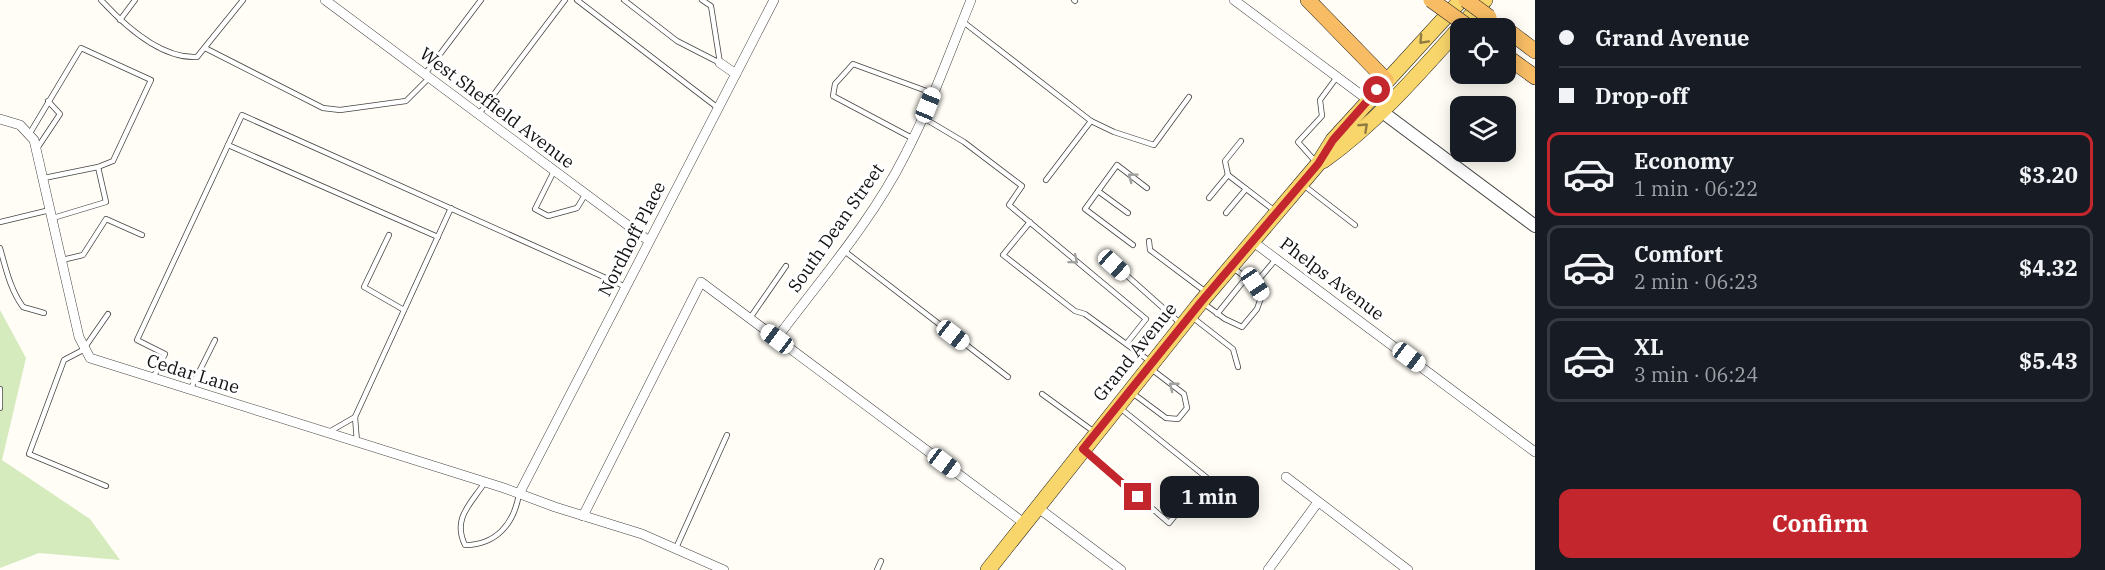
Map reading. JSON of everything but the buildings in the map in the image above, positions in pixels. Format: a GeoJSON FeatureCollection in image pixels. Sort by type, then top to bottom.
{"type":"FeatureCollection","features":[{"type":"Feature","properties":{"kind":"highway"},"geometry":{"type":"LineString","coordinates":[[1308,0],[1386,80]]}},
{"type":"Feature","properties":{"kind":"highway"},"geometry":{"type":"LineString","coordinates":[[1431,0],[1456,18]]}},
{"type":"Feature","properties":{"kind":"highway"},"geometry":{"type":"LineString","coordinates":[[1466,0],[1490,18]]}},
{"type":"Feature","properties":{"kind":"highway"},"geometry":{"type":"LineString","coordinates":[[1516,37],[1534,50]]}},
{"type":"Feature","properties":{"kind":"highway"},"geometry":{"type":"LineString","coordinates":[[1516,63],[1535,77]]}},
{"type":"Feature","properties":{"kind":"main road","name":"Grand Avenue"},"geometry":{"type":"LineString","coordinates":[[988,570],[1186,320],[1318,164],[1333,140],[1461,0]]}},
{"type":"Feature","properties":{"kind":"main road","name":"Grand Avenue"},"geometry":{"type":"LineString","coordinates":[[1318,164],[1344,146],[1381,111],[1485,0]]}},
{"type":"Feature","properties":{"kind":"street","name":"West Sheffield Avenue"},"geometry":{"type":"LineString","coordinates":[[325,0],[649,242]]}},
{"type":"Feature","properties":{"kind":"street","name":"Nordhoff Place"},"geometry":{"type":"LineString","coordinates":[[519,494],[774,0]]}},
{"type":"Feature","properties":{"kind":"street","name":"South Dean Street"},"geometry":{"type":"LineString","coordinates":[[777,339],[883,194],[913,138],[971,0]]}},
{"type":"Feature","properties":{"kind":"street"},"geometry":{"type":"LineString","coordinates":[[1234,0],[1368,100]]}},
{"type":"Feature","properties":{"kind":"street"},"geometry":{"type":"LineString","coordinates":[[720,63],[736,74]]}},
{"type":"Feature","properties":{"kind":"street"},"geometry":{"type":"LineString","coordinates":[[1381,111],[1535,226]]}},
{"type":"Feature","properties":{"kind":"street"},"geometry":{"type":"LineString","coordinates":[[0,119],[20,125],[30,133],[37,149],[84,350]]}},
{"type":"Feature","properties":{"kind":"street","name":"Phelps Avenue"},"geometry":{"type":"LineString","coordinates":[[1252,241],[1535,452]]}},
{"type":"Feature","properties":{"kind":"street"},"geometry":{"type":"LineString","coordinates":[[583,516],[701,282],[1024,523]]}},
{"type":"Feature","properties":{"kind":"street","name":"Cedar Lane"},"geometry":{"type":"LineString","coordinates":[[84,350],[98,362],[485,482],[676,548],[724,570]]}},
{"type":"Feature","properties":{"kind":"street"},"geometry":{"type":"LineString","coordinates":[[1286,477],[1408,570]]}},
{"type":"Feature","properties":{"kind":"street"},"geometry":{"type":"LineString","coordinates":[[1268,570],[1318,502]]}},
{"type":"Feature","properties":{"kind":"street"},"geometry":{"type":"LineString","coordinates":[[1036,507],[1121,570]]}},
{"type":"Feature","properties":{"kind":"lane"},"geometry":{"type":"LineString","coordinates":[[101,0],[120,20],[161,48],[185,58],[197,57],[243,0]]}},
{"type":"Feature","properties":{"kind":"lane"},"geometry":{"type":"LineString","coordinates":[[120,20],[135,0]]}},
{"type":"Feature","properties":{"kind":"lane"},"geometry":{"type":"LineString","coordinates":[[205,48],[323,108],[340,110],[406,101],[427,76],[481,0]]}},
{"type":"Feature","properties":{"kind":"lane"},"geometry":{"type":"LineString","coordinates":[[479,114],[565,0]]}},
{"type":"Feature","properties":{"kind":"lane"},"geometry":{"type":"LineString","coordinates":[[577,0],[718,108]]}},
{"type":"Feature","properties":{"kind":"lane"},"geometry":{"type":"LineString","coordinates":[[624,0],[677,41],[720,63]]}},
{"type":"Feature","properties":{"kind":"lane"},"geometry":{"type":"LineString","coordinates":[[702,0],[711,6],[720,63]]}},
{"type":"Feature","properties":{"kind":"lane"},"geometry":{"type":"LineString","coordinates":[[962,21],[1091,120],[1114,132],[1154,146],[1189,97]]}},
{"type":"Feature","properties":{"kind":"lane"},"geometry":{"type":"LineString","coordinates":[[30,133],[81,48],[151,80],[113,161],[98,167],[44,178]]}},
{"type":"Feature","properties":{"kind":"lane"},"geometry":{"type":"LineString","coordinates":[[913,138],[833,96],[835,84],[853,64],[932,93]]}},
{"type":"Feature","properties":{"kind":"lane"},"geometry":{"type":"LineString","coordinates":[[1318,164],[1298,142],[1322,116],[1320,100],[1337,77]]}},
{"type":"Feature","properties":{"kind":"lane"},"geometry":{"type":"LineString","coordinates":[[37,149],[60,114],[48,101]]}},
{"type":"Feature","properties":{"kind":"lane"},"geometry":{"type":"LineString","coordinates":[[153,379],[165,354],[137,340],[242,115],[626,286]]}},
{"type":"Feature","properties":{"kind":"lane"},"geometry":{"type":"LineString","coordinates":[[922,117],[964,142],[1022,186],[1009,205],[1146,319],[1127,343]]}},
{"type":"Feature","properties":{"kind":"lane"},"geometry":{"type":"LineString","coordinates":[[1046,180],[1091,120]]}},
{"type":"Feature","properties":{"kind":"lane"},"geometry":{"type":"LineString","coordinates":[[1241,141],[1225,161],[1228,175],[1277,212]]}},
{"type":"Feature","properties":{"kind":"lane"},"geometry":{"type":"LineString","coordinates":[[228,145],[438,237]]}},
{"type":"Feature","properties":{"kind":"lane"},"geometry":{"type":"LineString","coordinates":[[1133,245],[1084,209],[1117,165],[1147,188]]}},
{"type":"Feature","properties":{"kind":"lane"},"geometry":{"type":"LineString","coordinates":[[0,222],[106,202],[98,167]]}},
{"type":"Feature","properties":{"kind":"lane"},"geometry":{"type":"LineString","coordinates":[[554,171],[535,209],[548,216],[577,208],[585,195]]}},
{"type":"Feature","properties":{"kind":"lane"},"geometry":{"type":"LineString","coordinates":[[1209,198],[1228,175]]}},
{"type":"Feature","properties":{"kind":"lane"},"geometry":{"type":"LineString","coordinates":[[1301,184],[1355,225]]}},
{"type":"Feature","properties":{"kind":"lane"},"geometry":{"type":"LineString","coordinates":[[1226,213],[1246,189]]}},
{"type":"Feature","properties":{"kind":"lane"},"geometry":{"type":"LineString","coordinates":[[1098,191],[1128,213]]}},
{"type":"Feature","properties":{"kind":"lane"},"geometry":{"type":"LineString","coordinates":[[357,442],[356,417],[451,208]]}},
{"type":"Feature","properties":{"kind":"lane"},"geometry":{"type":"LineString","coordinates":[[62,260],[83,255],[106,219],[142,235]]}},
{"type":"Feature","properties":{"kind":"lane"},"geometry":{"type":"LineString","coordinates":[[1030,222],[1003,255],[1075,311],[1085,314],[1127,343],[1184,394],[1187,408],[1178,419],[1166,418],[1129,391]]}},
{"type":"Feature","properties":{"kind":"lane"},"geometry":{"type":"LineString","coordinates":[[389,235],[364,287],[404,310]]}},
{"type":"Feature","properties":{"kind":"lane"},"geometry":{"type":"LineString","coordinates":[[1149,241],[1150,250],[1204,298],[1217,314],[1242,327],[1255,312],[1262,295],[1255,284],[1231,266]]}},
{"type":"Feature","properties":{"kind":"lane"},"geometry":{"type":"LineString","coordinates":[[0,248],[13,292],[19,302],[23,307],[44,313]]}},
{"type":"Feature","properties":{"kind":"lane"},"geometry":{"type":"LineString","coordinates":[[843,250],[1008,377]]}},
{"type":"Feature","properties":{"kind":"lane"},"geometry":{"type":"LineString","coordinates":[[1255,284],[1276,259]]}},
{"type":"Feature","properties":{"kind":"lane"},"geometry":{"type":"LineString","coordinates":[[1114,265],[1186,320],[1233,349],[1238,367]]}},
{"type":"Feature","properties":{"kind":"lane"},"geometry":{"type":"LineString","coordinates":[[750,318],[786,266]]}},
{"type":"Feature","properties":{"kind":"lane"},"geometry":{"type":"LineString","coordinates":[[1217,314],[1246,278]]}},
{"type":"Feature","properties":{"kind":"lane"},"geometry":{"type":"LineString","coordinates":[[1232,295],[1238,300]]}},
{"type":"Feature","properties":{"kind":"lane"},"geometry":{"type":"LineString","coordinates":[[1248,308],[1255,312]]}},
{"type":"Feature","properties":{"kind":"lane"},"geometry":{"type":"LineString","coordinates":[[106,486],[29,454],[64,360],[84,350],[108,315]]}},
{"type":"Feature","properties":{"kind":"lane"},"geometry":{"type":"LineString","coordinates":[[190,390],[215,340]]}},
{"type":"Feature","properties":{"kind":"lane"},"geometry":{"type":"LineString","coordinates":[[0,389],[0,408]]}},
{"type":"Feature","properties":{"kind":"lane"},"geometry":{"type":"LineString","coordinates":[[1042,394],[1096,433]]}},
{"type":"Feature","properties":{"kind":"lane"},"geometry":{"type":"LineString","coordinates":[[1083,449],[1169,523],[1206,477],[1117,405]]}},
{"type":"Feature","properties":{"kind":"lane"},"geometry":{"type":"LineString","coordinates":[[328,433],[356,417]]}},
{"type":"Feature","properties":{"kind":"lane"},"geometry":{"type":"LineString","coordinates":[[676,548],[727,435]]}},
{"type":"Feature","properties":{"kind":"lane"},"geometry":{"type":"LineString","coordinates":[[485,482],[460,520],[459,534],[465,545],[478,545],[496,538],[506,527],[518,505],[519,494]]}},
{"type":"Feature","properties":{"kind":"lane"},"geometry":{"type":"LineString","coordinates":[[877,570],[881,561]]}},
{"type":"Feature","properties":{"kind":"green space"},"geometry":{"type":"Polygon","coordinates":[[[0,310],[26,358],[2,460],[90,519],[120,560],[39,553],[0,568],[0,310]]]}},
{"type":"Feature","properties":{"kind":"route"},"geometry":{"type":"LineString","coordinates":[[1138,497],[1083,449],[1201,302],[1318,164],[1333,140],[1377,90]]}}]}
